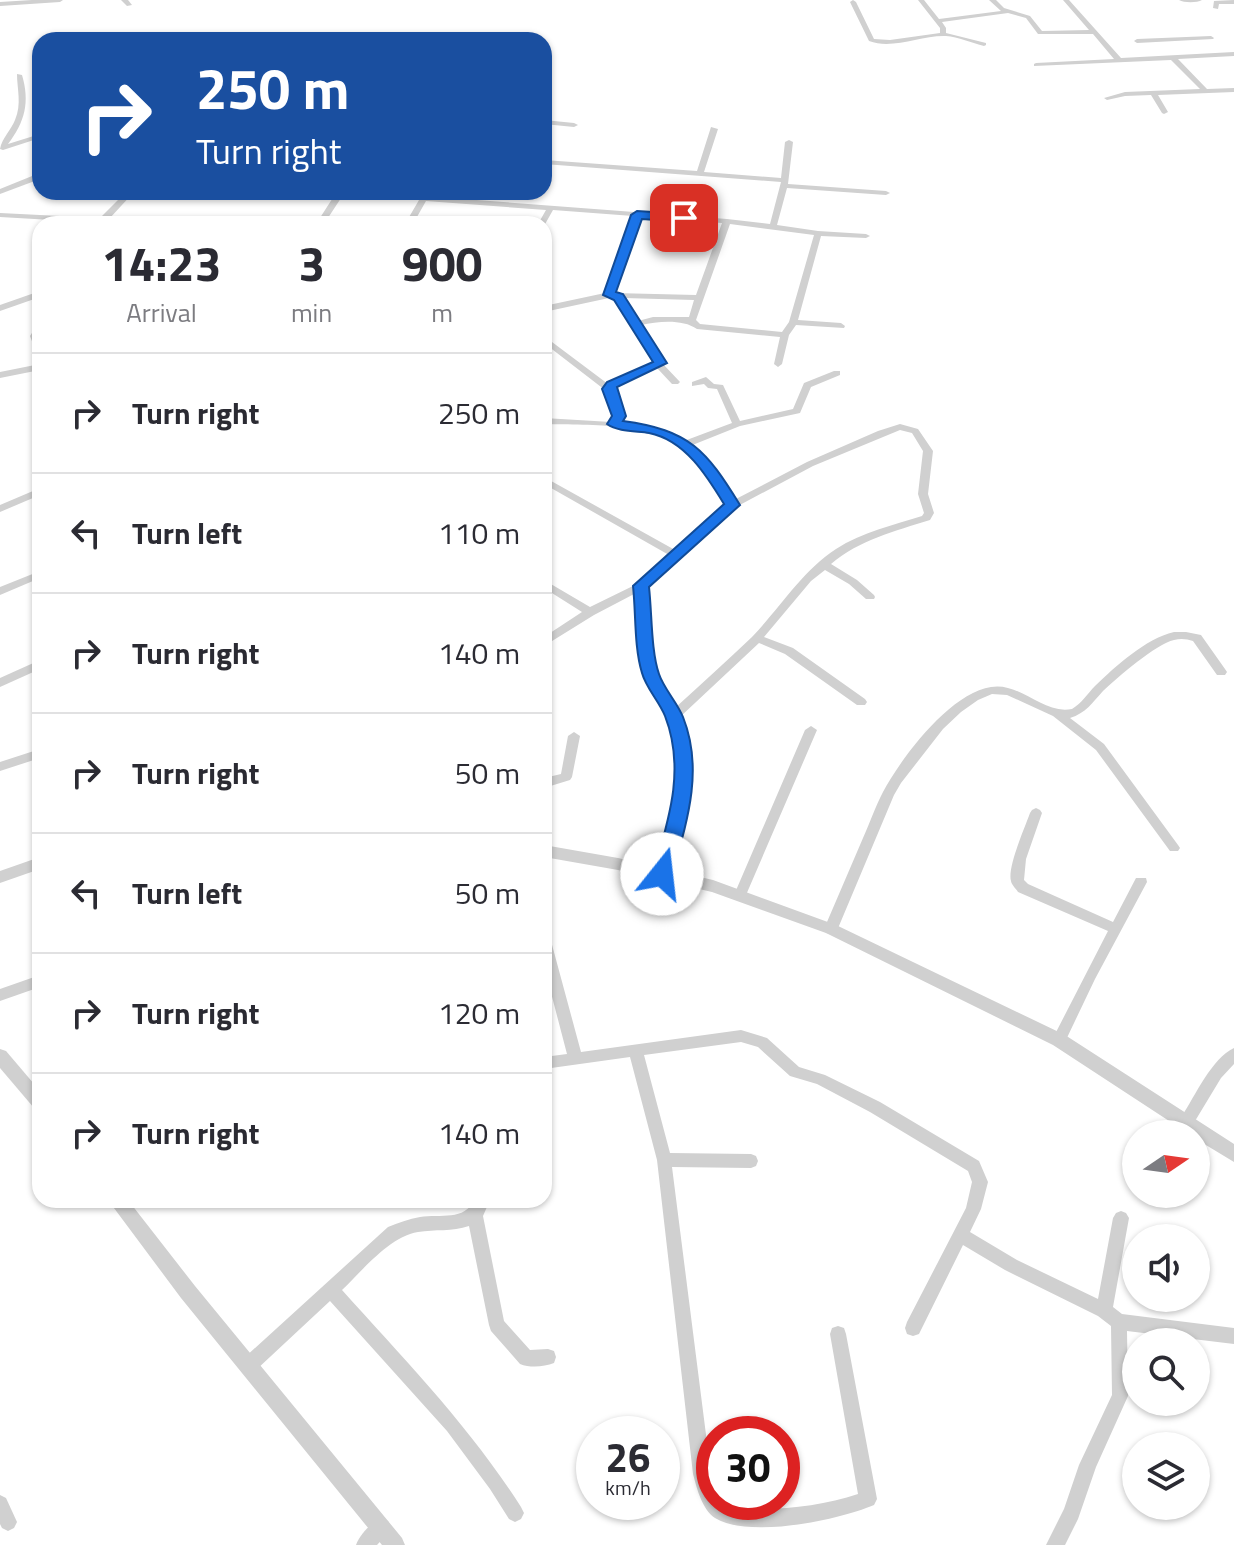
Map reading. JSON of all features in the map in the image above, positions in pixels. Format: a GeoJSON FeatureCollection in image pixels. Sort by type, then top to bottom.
{"type":"FeatureCollection","features":[{"type":"Feature","properties":{"kind":"street"},"geometry":{"type":"LineString","coordinates":[[0,4],[60,0]]}},
{"type":"Feature","properties":{"kind":"street"},"geometry":{"type":"LineString","coordinates":[[921,0],[944,34]]}},
{"type":"Feature","properties":{"kind":"street"},"geometry":{"type":"LineString","coordinates":[[992,0],[1004,11]]}},
{"type":"Feature","properties":{"kind":"street"},"geometry":{"type":"LineString","coordinates":[[1066,0],[1119,60]]}},
{"type":"Feature","properties":{"kind":"street"},"geometry":{"type":"LineString","coordinates":[[1182,0],[1199,0]]}},
{"type":"Feature","properties":{"kind":"street"},"geometry":{"type":"LineString","coordinates":[[1207,0],[1216,5],[1234,2]]}},
{"type":"Feature","properties":{"kind":"street"},"geometry":{"type":"LineString","coordinates":[[853,2],[872,41],[932,39],[944,34],[984,44]]}},
{"type":"Feature","properties":{"kind":"street"},"geometry":{"type":"LineString","coordinates":[[937,21],[1004,11],[1028,17],[1040,33],[1095,32]]}},
{"type":"Feature","properties":{"kind":"street"},"geometry":{"type":"LineString","coordinates":[[1137,41],[1209,36],[1231,54]]}},
{"type":"Feature","properties":{"kind":"street"},"geometry":{"type":"LineString","coordinates":[[1036,65],[1231,54]]}},
{"type":"Feature","properties":{"kind":"street"},"geometry":{"type":"LineString","coordinates":[[1172,57],[1204,89]]}},
{"type":"Feature","properties":{"kind":"street"},"geometry":{"type":"LineString","coordinates":[[2,147],[22,116],[23,88],[19,75]]}},
{"type":"Feature","properties":{"kind":"street"},"geometry":{"type":"LineString","coordinates":[[1107,98],[1204,89],[1234,90]]}},
{"type":"Feature","properties":{"kind":"street"},"geometry":{"type":"LineString","coordinates":[[1153,93],[1164,112]]}},
{"type":"Feature","properties":{"kind":"street"},"geometry":{"type":"LineString","coordinates":[[552,123],[574,125]]}},
{"type":"Feature","properties":{"kind":"street"},"geometry":{"type":"LineString","coordinates":[[700,173],[714,129]]}},
{"type":"Feature","properties":{"kind":"street"},"geometry":{"type":"LineString","coordinates":[[2,147],[32,138]]}},
{"type":"Feature","properties":{"kind":"street"},"geometry":{"type":"LineString","coordinates":[[773,227],[784,183],[789,142]]}},
{"type":"Feature","properties":{"kind":"street"},"geometry":{"type":"LineString","coordinates":[[552,163],[700,173],[886,193]]}},
{"type":"Feature","properties":{"kind":"street"},"geometry":{"type":"LineString","coordinates":[[0,192],[32,179]]}},
{"type":"Feature","properties":{"kind":"street"},"geometry":{"type":"LineString","coordinates":[[107,216],[122,200]]}},
{"type":"Feature","properties":{"kind":"street"},"geometry":{"type":"LineString","coordinates":[[449,200],[727,221],[866,236]]}},
{"type":"Feature","properties":{"kind":"street"},"geometry":{"type":"LineString","coordinates":[[499,204],[501,200]]}},
{"type":"Feature","properties":{"kind":"street"},"geometry":{"type":"LineString","coordinates":[[546,216],[550,209]]}},
{"type":"Feature","properties":{"kind":"street"},"geometry":{"type":"LineString","coordinates":[[0,215],[32,217]]}},
{"type":"Feature","properties":{"kind":"street"},"geometry":{"type":"LineString","coordinates":[[614,296],[637,215]]}},
{"type":"Feature","properties":{"kind":"street"},"geometry":{"type":"LineString","coordinates":[[692,320],[727,221]]}},
{"type":"Feature","properties":{"kind":"street"},"geometry":{"type":"LineString","coordinates":[[778,364],[818,233]]}},
{"type":"Feature","properties":{"kind":"street"},"geometry":{"type":"LineString","coordinates":[[614,296],[636,324],[659,360],[659,365],[675,382]]}},
{"type":"Feature","properties":{"kind":"street"},"geometry":{"type":"LineString","coordinates":[[552,308],[614,296],[699,298]]}},
{"type":"Feature","properties":{"kind":"street"},"geometry":{"type":"LineString","coordinates":[[0,308],[32,297]]}},
{"type":"Feature","properties":{"kind":"street"},"geometry":{"type":"LineString","coordinates":[[636,324],[653,320],[692,320]]}},
{"type":"Feature","properties":{"kind":"street"},"geometry":{"type":"LineString","coordinates":[[692,320],[697,326],[785,335]]}},
{"type":"Feature","properties":{"kind":"street"},"geometry":{"type":"LineString","coordinates":[[793,322],[841,326]]}},
{"type":"Feature","properties":{"kind":"street"},"geometry":{"type":"LineString","coordinates":[[552,345],[609,389],[619,416],[615,424]]}},
{"type":"Feature","properties":{"kind":"street"},"geometry":{"type":"LineString","coordinates":[[609,389],[621,380],[659,365]]}},
{"type":"Feature","properties":{"kind":"street"},"geometry":{"type":"LineString","coordinates":[[0,375],[32,369]]}},
{"type":"Feature","properties":{"kind":"street"},"geometry":{"type":"LineString","coordinates":[[685,444],[737,424],[797,411],[807,385],[837,373]]}},
{"type":"Feature","properties":{"kind":"street"},"geometry":{"type":"LineString","coordinates":[[695,384],[706,380],[711,386],[720,387],[737,424]]}},
{"type":"Feature","properties":{"kind":"street"},"geometry":{"type":"LineString","coordinates":[[552,421],[615,424],[657,430],[685,444],[710,469],[732,505]]}},
{"type":"Feature","properties":{"kind":"street"},"geometry":{"type":"LineString","coordinates":[[552,637],[590,612],[641,586],[732,505],[810,464],[881,433],[900,427],[915,431],[928,451],[923,494],[929,513],[926,518],[870,536],[840,551],[823,564],[757,638],[674,716]]}},
{"type":"Feature","properties":{"kind":"street"},"geometry":{"type":"LineString","coordinates":[[552,485],[675,554]]}},
{"type":"Feature","properties":{"kind":"street"},"geometry":{"type":"LineString","coordinates":[[0,509],[32,495]]}},
{"type":"Feature","properties":{"kind":"street"},"geometry":{"type":"LineString","coordinates":[[823,564],[853,582],[870,597]]}},
{"type":"Feature","properties":{"kind":"street"},"geometry":{"type":"LineString","coordinates":[[0,591],[32,577]]}},
{"type":"Feature","properties":{"kind":"street"},"geometry":{"type":"LineString","coordinates":[[641,586],[650,673],[674,716],[685,779],[678,823],[662,874]]}},
{"type":"Feature","properties":{"kind":"street"},"geometry":{"type":"LineString","coordinates":[[552,588],[590,612]]}},
{"type":"Feature","properties":{"kind":"street"},"geometry":{"type":"LineString","coordinates":[[1057,714],[1072,714],[1082,709],[1116,675],[1166,639],[1189,635],[1197,638],[1221,672]]}},
{"type":"Feature","properties":{"kind":"street"},"geometry":{"type":"LineString","coordinates":[[757,638],[789,651],[861,702]]}},
{"type":"Feature","properties":{"kind":"street"},"geometry":{"type":"LineString","coordinates":[[0,683],[32,668]]}},
{"type":"Feature","properties":{"kind":"street"},"geometry":{"type":"LineString","coordinates":[[831,929],[888,794],[923,741],[981,691],[1006,690],[1057,714],[1100,747],[1174,848]]}},
{"type":"Feature","properties":{"kind":"street"},"geometry":{"type":"LineString","coordinates":[[740,895],[811,730]]}},
{"type":"Feature","properties":{"kind":"street"},"geometry":{"type":"LineString","coordinates":[[552,781],[566,777],[574,736]]}},
{"type":"Feature","properties":{"kind":"street"},"geometry":{"type":"LineString","coordinates":[[0,767],[32,756]]}},
{"type":"Feature","properties":{"kind":"street"},"geometry":{"type":"LineString","coordinates":[[1036,813],[1020,859],[1017,881],[1023,888],[1116,929]]}},
{"type":"Feature","properties":{"kind":"street"},"geometry":{"type":"LineString","coordinates":[[552,853],[662,874],[740,895],[831,929],[1059,1040],[1185,1120]]}},
{"type":"Feature","properties":{"kind":"street"},"geometry":{"type":"LineString","coordinates":[[0,877],[32,866]]}},
{"type":"Feature","properties":{"kind":"street"},"geometry":{"type":"LineString","coordinates":[[1059,1040],[1116,929],[1128,915],[1141,882]]}},
{"type":"Feature","properties":{"kind":"street"},"geometry":{"type":"LineString","coordinates":[[552,971],[576,1060]]}},
{"type":"Feature","properties":{"kind":"street"},"geometry":{"type":"LineString","coordinates":[[0,995],[32,984]]}},
{"type":"Feature","properties":{"kind":"street"},"geometry":{"type":"LineString","coordinates":[[552,1062],[741,1036],[762,1042],[795,1072],[820,1079],[875,1107],[974,1166],[980,1182],[973,1209],[913,1328]]}},
{"type":"Feature","properties":{"kind":"street"},"geometry":{"type":"LineString","coordinates":[[636,1053],[664,1160],[702,1474],[710,1501],[723,1513],[741,1518],[841,1510],[868,1499],[838,1334]]}},
{"type":"Feature","properties":{"kind":"street"},"geometry":{"type":"LineString","coordinates":[[1188,1120],[1216,1074],[1234,1054]]}},
{"type":"Feature","properties":{"kind":"street"},"geometry":{"type":"LineString","coordinates":[[0,1056],[32,1094]]}},
{"type":"Feature","properties":{"kind":"street"},"geometry":{"type":"LineString","coordinates":[[1210,1137],[1234,1154]]}},
{"type":"Feature","properties":{"kind":"street"},"geometry":{"type":"LineString","coordinates":[[664,1160],[751,1161]]}},
{"type":"Feature","properties":{"kind":"street"},"geometry":{"type":"LineString","coordinates":[[123,1208],[395,1545]]}},
{"type":"Feature","properties":{"kind":"street"},"geometry":{"type":"LineString","coordinates":[[250,1364],[393,1232],[419,1225],[462,1222],[478,1208]]}},
{"type":"Feature","properties":{"kind":"street"},"geometry":{"type":"LineString","coordinates":[[479,1208],[497,1325],[526,1358],[548,1357]]}},
{"type":"Feature","properties":{"kind":"street"},"geometry":{"type":"LineString","coordinates":[[1104,1310],[1121,1218]]}},
{"type":"Feature","properties":{"kind":"street"},"geometry":{"type":"LineString","coordinates":[[959,1234],[1011,1265],[1104,1310],[1119,1322],[1234,1336]]}},
{"type":"Feature","properties":{"kind":"street"},"geometry":{"type":"LineString","coordinates":[[332,1291],[456,1431],[515,1513]]}},
{"type":"Feature","properties":{"kind":"street"},"geometry":{"type":"LineString","coordinates":[[1055,1545],[1072,1513],[1088,1465],[1120,1396],[1119,1322]]}},
{"type":"Feature","properties":{"kind":"street"},"geometry":{"type":"LineString","coordinates":[[0,1504],[8,1522]]}},
{"type":"Feature","properties":{"kind":"street"},"geometry":{"type":"LineString","coordinates":[[365,1545],[382,1527]]}},
{"type":"Feature","properties":{"kind":"route"},"geometry":{"type":"LineString","coordinates":[[662,874],[678,823],[685,779],[674,716],[650,673],[641,586],[732,505],[710,469],[685,444],[644,426],[615,424],[619,416],[609,389],[621,380],[660,363],[619,296],[609,295],[637,215],[684,218]]}}]}
